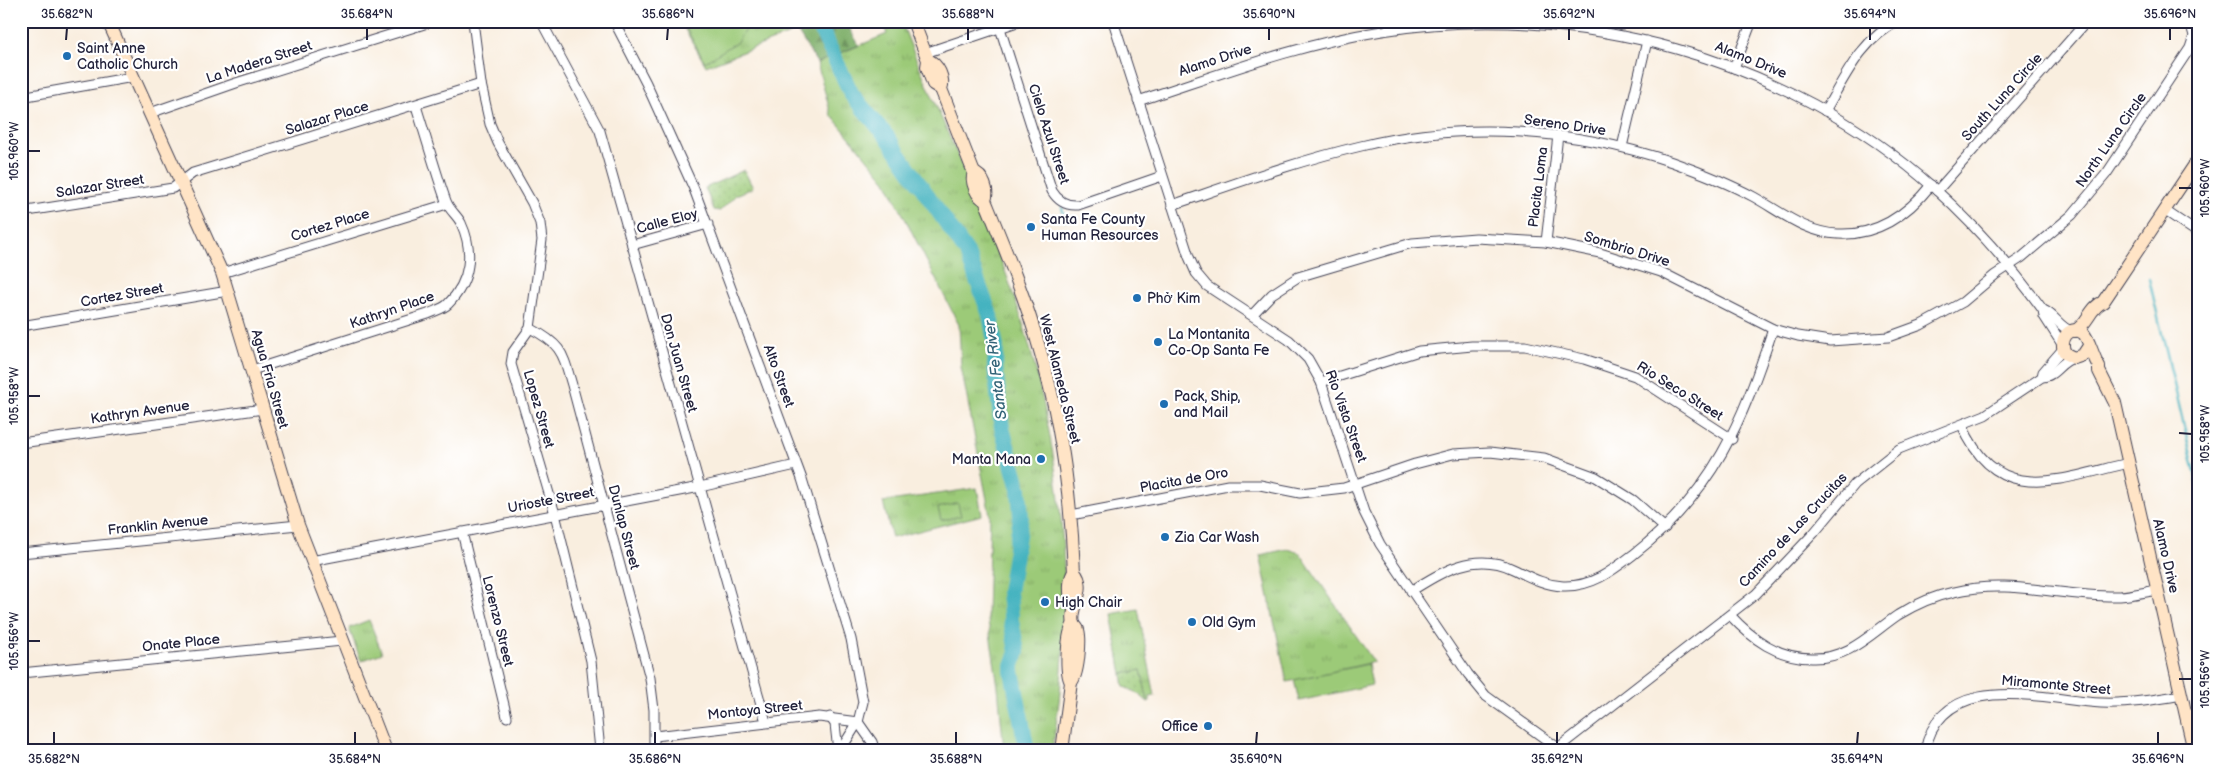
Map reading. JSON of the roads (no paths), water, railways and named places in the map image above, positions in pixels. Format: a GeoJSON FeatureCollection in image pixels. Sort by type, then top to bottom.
{"type":"FeatureCollection","features":[{"type":"Feature","properties":{"kind":"street","name":"Agua Fria Street"},"geometry":{"type":"LineString","coordinates":[[108,21],[222,273],[298,524],[386,751]]}},
{"type":"Feature","properties":{"kind":"street","name":"La Madera Street"},"geometry":{"type":"LineString","coordinates":[[150,113],[236,83],[434,21]]}},
{"type":"Feature","properties":{"kind":"street","name":"Lopez Street"},"geometry":{"type":"LineString","coordinates":[[474,21],[481,84],[490,124],[498,144],[532,203],[540,223],[542,240],[530,328],[513,352],[511,364],[555,514],[591,661],[600,750],[608,751]]}},
{"type":"Feature","properties":{"kind":"street","name":"Don Juan Street"},"geometry":{"type":"LineString","coordinates":[[541,21],[600,131],[766,722]]}},
{"type":"Feature","properties":{"kind":"street","name":"Alto Street"},"geometry":{"type":"LineString","coordinates":[[614,21],[646,83],[708,224],[796,465],[851,639],[862,702],[858,722]]}},
{"type":"Feature","properties":{"kind":"street","name":"West Alameda Street"},"geometry":{"type":"LineString","coordinates":[[912,21],[927,56],[937,66],[942,81],[941,90],[974,173],[981,177],[987,192],[985,200],[1025,301],[1042,357],[1059,431],[1071,515],[1074,572],[1079,580],[1079,597],[1075,606],[1074,624],[1079,633],[1077,673],[1071,682],[1062,751]]}},
{"type":"Feature","properties":{"kind":"street"},"geometry":{"type":"LineString","coordinates":[[927,56],[1020,21]]}},
{"type":"Feature","properties":{"kind":"street","name":"Rio Vista Street"},"geometry":{"type":"LineString","coordinates":[[1113,21],[1162,176],[1196,273],[1216,292],[1252,314],[1303,352],[1321,382],[1371,528],[1468,674],[1486,696],[1559,750]]}},
{"type":"Feature","properties":{"kind":"street"},"geometry":{"type":"LineString","coordinates":[[1734,68],[1752,21]]}},
{"type":"Feature","properties":{"kind":"street"},"geometry":{"type":"LineString","coordinates":[[1826,112],[1854,60],[1864,47],[1876,36],[1899,21]]}},
{"type":"Feature","properties":{"kind":"street","name":"South Luna Circle"},"geometry":{"type":"LineString","coordinates":[[1934,188],[2087,21]]}},
{"type":"Feature","properties":{"kind":"street","name":"North Luna Circle"},"geometry":{"type":"LineString","coordinates":[[2009,266],[2060,226],[2086,200],[2115,162],[2193,42],[2193,30],[2190,21]]}},
{"type":"Feature","properties":{"kind":"street","name":"Alamo Drive"},"geometry":{"type":"LineString","coordinates":[[1138,101],[1309,46],[1383,30],[1503,22],[1597,26],[1734,68],[1787,91],[1826,112],[1882,148],[1934,188],[1986,239],[2043,310],[2044,316],[2062,347]]}},
{"type":"Feature","properties":{"kind":"street","name":"Cielo Azul Street"},"geometry":{"type":"LineString","coordinates":[[1000,28],[1052,191],[1058,200],[1069,205],[1078,205],[1162,176]]}},
{"type":"Feature","properties":{"kind":"street"},"geometry":{"type":"LineString","coordinates":[[1622,147],[1647,41]]}},
{"type":"Feature","properties":{"kind":"street"},"geometry":{"type":"LineString","coordinates":[[21,97],[133,77]]}},
{"type":"Feature","properties":{"kind":"street","name":"Salazar Place"},"geometry":{"type":"LineString","coordinates":[[181,180],[192,173],[416,106],[481,84]]}},
{"type":"Feature","properties":{"kind":"street","name":"Kathryn Place"},"geometry":{"type":"LineString","coordinates":[[252,370],[428,314],[447,305],[462,285],[468,271],[470,254],[468,238],[460,220],[447,204],[416,106]]}},
{"type":"Feature","properties":{"kind":"street","name":"Sereno Drive"},"geometry":{"type":"LineString","coordinates":[[1172,205],[1314,158],[1385,141],[1460,132],[1497,131],[1558,136],[1622,147],[1706,175],[1752,196],[1806,227],[1828,233],[1862,233],[1882,226],[1908,210],[1934,188]]}},
{"type":"Feature","properties":{"kind":"street","name":"Placita Loma"},"geometry":{"type":"LineString","coordinates":[[1546,242],[1558,136]]}},
{"type":"Feature","properties":{"kind":"street"},"geometry":{"type":"LineString","coordinates":[[2076,358],[2086,353],[2088,342],[2102,310],[2103,302],[2198,160]]}},
{"type":"Feature","properties":{"kind":"street","name":"Salazar Street"},"geometry":{"type":"LineString","coordinates":[[21,212],[173,188],[181,180]]}},
{"type":"Feature","properties":{"kind":"street","name":"Cortez Place"},"geometry":{"type":"LineString","coordinates":[[222,273],[447,204]]}},
{"type":"Feature","properties":{"kind":"street"},"geometry":{"type":"LineString","coordinates":[[2164,210],[2198,233]]}},
{"type":"Feature","properties":{"kind":"street","name":"Calle Eloy"},"geometry":{"type":"LineString","coordinates":[[632,245],[708,224]]}},
{"type":"Feature","properties":{"kind":"street","name":"Sombrio Drive"},"geometry":{"type":"LineString","coordinates":[[1252,314],[1272,294],[1290,280],[1345,261],[1412,243],[1476,238],[1546,242],[1600,253],[1661,272],[1773,329],[1830,341],[1888,336],[1921,325],[1954,308],[2009,266]]}},
{"type":"Feature","properties":{"kind":"street","name":"Cortez Street"},"geometry":{"type":"LineString","coordinates":[[21,326],[228,290]]}},
{"type":"Feature","properties":{"kind":"street"},"geometry":{"type":"LineString","coordinates":[[2099,372],[2076,358],[2068,356],[2062,347],[2065,336],[2083,325],[2096,306],[2103,302]]}},
{"type":"Feature","properties":{"kind":"street","name":"Alamo Drive"},"geometry":{"type":"LineString","coordinates":[[2043,310],[2049,312],[2065,329],[2073,331]]}},
{"type":"Feature","properties":{"kind":"street","name":"Dunlap Street"},"geometry":{"type":"LineString","coordinates":[[530,328],[552,340],[562,353],[650,678],[655,736],[654,751]]}},
{"type":"Feature","properties":{"kind":"street"},"geometry":{"type":"LineString","coordinates":[[1411,590],[1450,568],[1476,562],[1503,565],[1545,584],[1565,586],[1584,584],[1603,577],[1616,568],[1665,528],[1703,484],[1732,439],[1754,386],[1773,329]]}},
{"type":"Feature","properties":{"kind":"street"},"geometry":{"type":"LineString","coordinates":[[2073,331],[2083,333],[2088,342]]}},
{"type":"Feature","properties":{"kind":"street","name":"Alamo Drive"},"geometry":{"type":"LineString","coordinates":[[2088,342],[2099,372],[2115,403],[2194,751]]}},
{"type":"Feature","properties":{"kind":"street","name":"Rio Seco Street"},"geometry":{"type":"LineString","coordinates":[[1321,382],[1419,351],[1472,346],[1525,346],[1584,359],[1635,376],[1732,439]]}},
{"type":"Feature","properties":{"kind":"street","name":"Camino de Las Crucitas"},"geometry":{"type":"LineString","coordinates":[[2042,377],[2043,372],[2062,347]]}},
{"type":"Feature","properties":{"kind":"street","name":"Camino de Las Crucitas"},"geometry":{"type":"LineString","coordinates":[[1559,750],[1756,594],[1814,533],[1855,484],[1899,449],[1995,410],[2042,377],[2048,377],[2066,360],[2076,358]]}},
{"type":"Feature","properties":{"kind":"street","name":"Kathryn Avenue"},"geometry":{"type":"LineString","coordinates":[[21,443],[263,408]]}},
{"type":"Feature","properties":{"kind":"street"},"geometry":{"type":"LineString","coordinates":[[1962,425],[1974,450],[1984,462],[1995,471],[2013,479],[2048,481],[2129,463]]}},
{"type":"Feature","properties":{"kind":"street","name":"Placita de Oro"},"geometry":{"type":"LineString","coordinates":[[1071,515],[1228,485],[1260,485],[1300,493],[1344,488],[1415,464],[1452,454],[1490,452],[1544,458],[1596,477],[1633,500],[1665,528]]}},
{"type":"Feature","properties":{"kind":"street","name":"Urioste Street"},"geometry":{"type":"LineString","coordinates":[[311,561],[700,486],[796,465]]}},
{"type":"Feature","properties":{"kind":"street","name":"Franklin Avenue"},"geometry":{"type":"LineString","coordinates":[[21,552],[298,524]]}},
{"type":"Feature","properties":{"kind":"street","name":"Lorenzo Street"},"geometry":{"type":"LineString","coordinates":[[462,532],[507,717]]}},
{"type":"Feature","properties":{"kind":"street"},"geometry":{"type":"LineString","coordinates":[[1730,615],[1746,632],[1760,643],[1785,653],[1812,658],[1845,652],[1860,644],[1916,604],[1961,590],[2003,586],[2113,596],[2158,590]]}},
{"type":"Feature","properties":{"kind":"street","name":"Onate Place"},"geometry":{"type":"LineString","coordinates":[[21,673],[342,641]]}},
{"type":"Feature","properties":{"kind":"street","name":"Miramonte Street"},"geometry":{"type":"LineString","coordinates":[[1925,751],[1932,731],[1946,713],[1960,703],[1984,695],[2010,694],[2110,703],[2181,695]]}},
{"type":"Feature","properties":{"kind":"street"},"geometry":{"type":"LineString","coordinates":[[830,717],[835,724],[839,751]]}},
{"type":"Feature","properties":{"kind":"street","name":"Montoya Street"},"geometry":{"type":"LineString","coordinates":[[655,736],[766,722],[830,717],[858,722]]}},
{"type":"Feature","properties":{"kind":"street"},"geometry":{"type":"LineString","coordinates":[[839,751],[858,722],[876,751]]}},
{"type":"Feature","properties":{"kind":"waterway","name":"Santa Fe River"},"geometry":{"type":"LineString","coordinates":[[817,21],[852,95],[888,138],[967,253],[990,315],[996,347],[995,366],[1002,428],[1019,489],[1021,517],[1009,592],[1011,615]]}},
{"type":"Feature","properties":{"kind":"waterway"},"geometry":{"type":"LineString","coordinates":[[1062,207],[1065,221]]}},
{"type":"Feature","properties":{"kind":"waterway"},"geometry":{"type":"LineString","coordinates":[[2149,279],[2198,485]]}},
{"type":"Feature","properties":{"kind":"waterway","name":"Santa Fe River"},"geometry":{"type":"LineString","coordinates":[[1011,620],[1017,652],[1012,665],[1012,671],[1027,751]]}},
{"type":"Feature","properties":{"kind":"place","name":"Saint Anne Catholic Church"},"geometry":{"type":"Point","coordinates":[67,56]}},
{"type":"Feature","properties":{"kind":"place","name":"Santa Fe County Human Resources"},"geometry":{"type":"Point","coordinates":[1031,227]}},
{"type":"Feature","properties":{"kind":"place","name":"Phở Kim"},"geometry":{"type":"Point","coordinates":[1137,298]}},
{"type":"Feature","properties":{"kind":"place","name":"La Montanita Co-Op Santa Fe"},"geometry":{"type":"Point","coordinates":[1158,342]}},
{"type":"Feature","properties":{"kind":"place","name":"Pack, Ship, and Mail"},"geometry":{"type":"Point","coordinates":[1164,404]}},
{"type":"Feature","properties":{"kind":"place","name":"Manta Mana"},"geometry":{"type":"Point","coordinates":[1041,459]}},
{"type":"Feature","properties":{"kind":"place","name":"Zia Car Wash"},"geometry":{"type":"Point","coordinates":[1165,537]}},
{"type":"Feature","properties":{"kind":"place","name":"High Chair"},"geometry":{"type":"Point","coordinates":[1045,602]}},
{"type":"Feature","properties":{"kind":"place","name":"Old Gym"},"geometry":{"type":"Point","coordinates":[1192,622]}},
{"type":"Feature","properties":{"kind":"place","name":"Office"},"geometry":{"type":"Point","coordinates":[1208,726]}}]}
